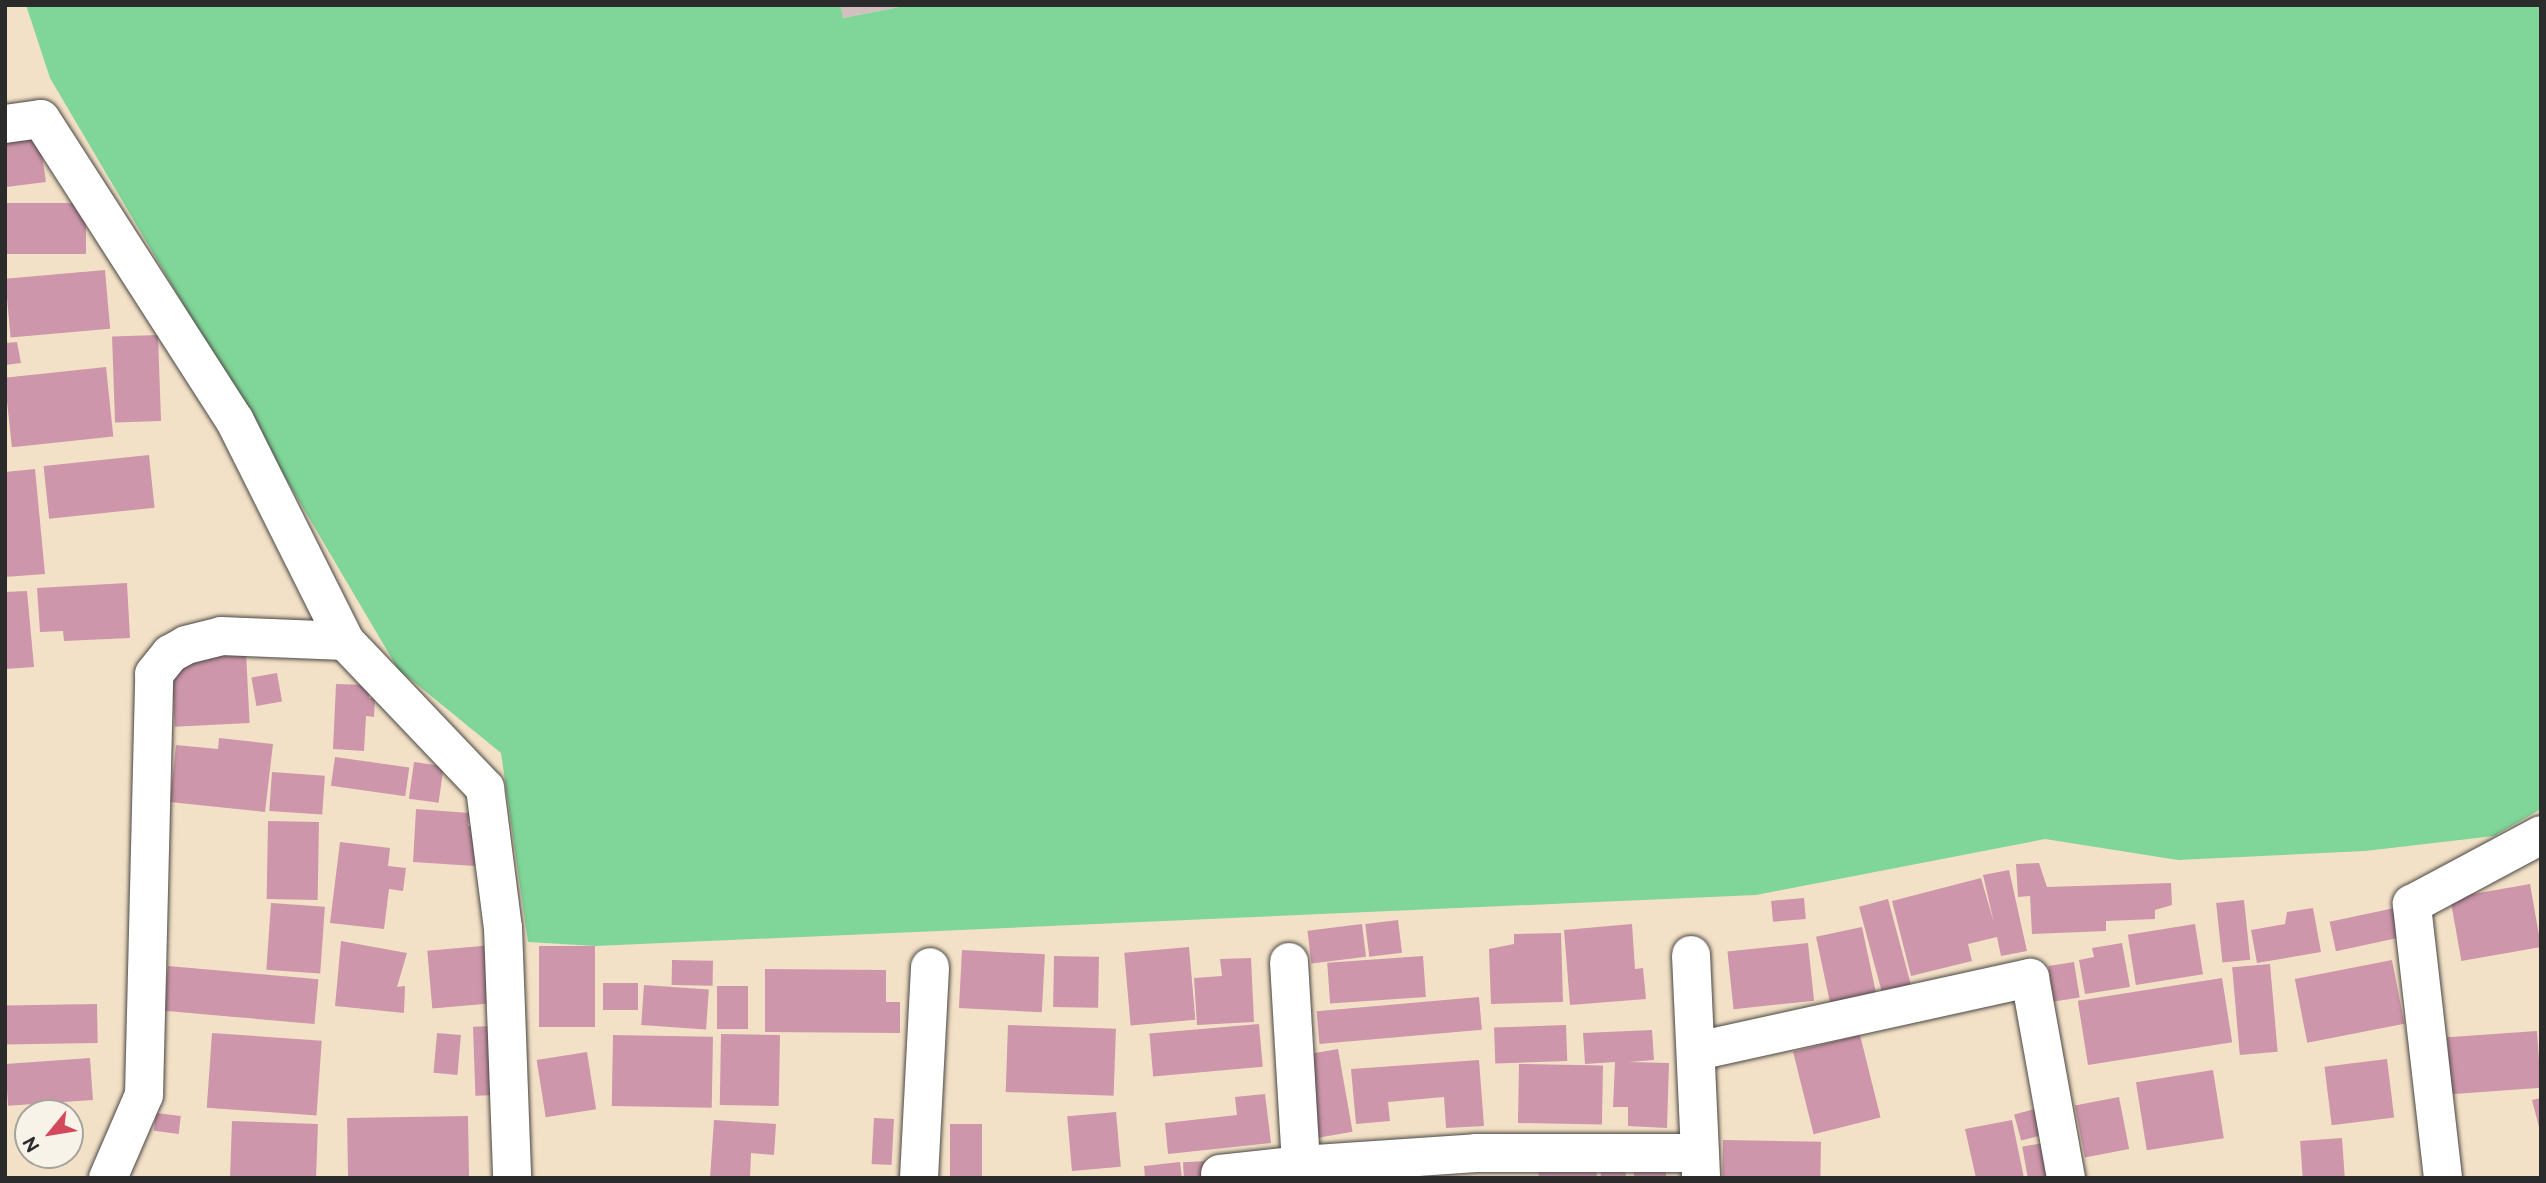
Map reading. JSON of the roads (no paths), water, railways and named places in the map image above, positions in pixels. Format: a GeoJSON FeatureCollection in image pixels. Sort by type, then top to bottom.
{"type":"FeatureCollection","features":[{"type":"Feature","properties":{"kind":"street"},"geometry":{"type":"LineString","coordinates":[[5,124],[41,118],[125,243],[234,421],[345,641],[485,788],[503,928],[512,1178]]}},
{"type":"Feature","properties":{"kind":"street"},"geometry":{"type":"LineString","coordinates":[[108,1178],[144,1096],[154,674],[170,654],[186,645],[222,636],[345,641]]}},
{"type":"Feature","properties":{"kind":"street"},"geometry":{"type":"LineString","coordinates":[[2443,1178],[2412,904],[2541,835]]}},
{"type":"Feature","properties":{"kind":"street"},"geometry":{"type":"LineString","coordinates":[[1220,1174],[1301,1165],[1476,1153],[1700,1165],[1691,955]]}},
{"type":"Feature","properties":{"kind":"street"},"geometry":{"type":"LineString","coordinates":[[1289,962],[1301,1165]]}},
{"type":"Feature","properties":{"kind":"street"},"geometry":{"type":"LineString","coordinates":[[919,1178],[930,967]]}},
{"type":"Feature","properties":{"kind":"street"},"geometry":{"type":"LineString","coordinates":[[1697,1051],[2030,978],[2066,1178]]}}]}
